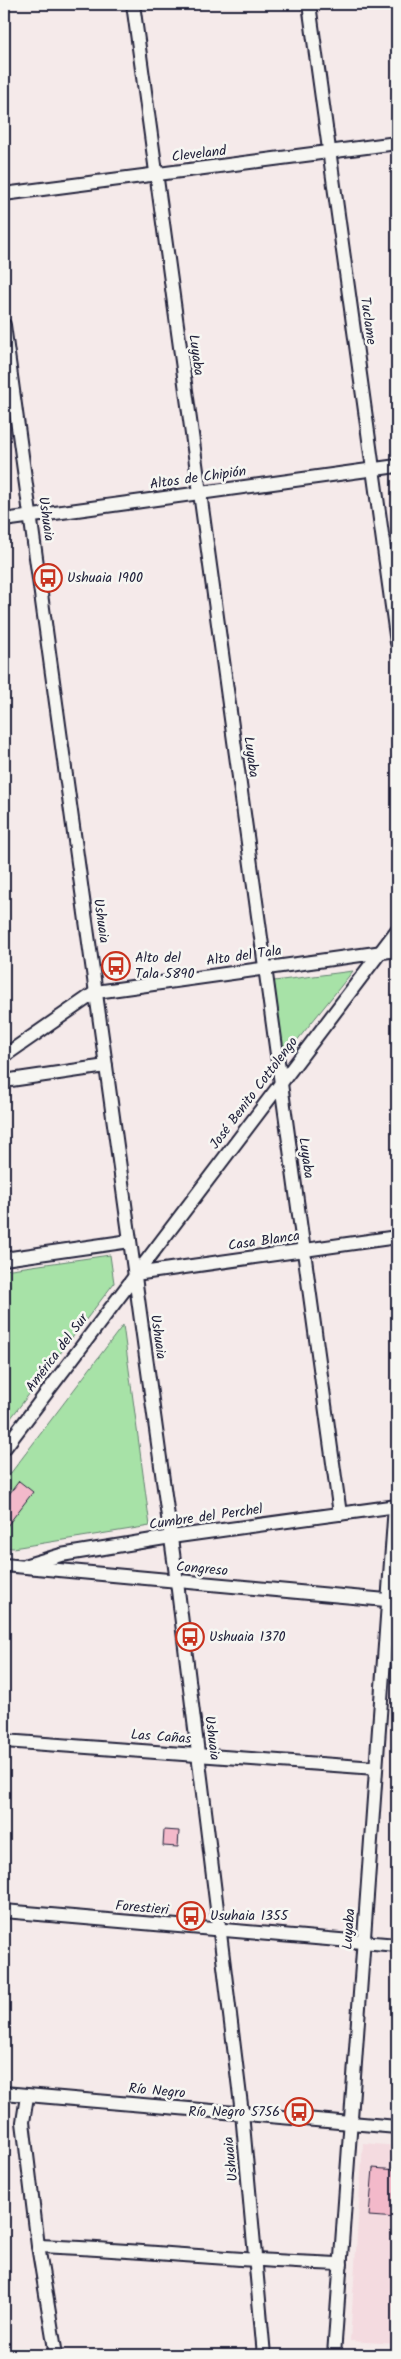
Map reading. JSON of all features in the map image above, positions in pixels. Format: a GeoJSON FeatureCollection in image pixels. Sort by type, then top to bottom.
{"type":"FeatureCollection","features":[{"type":"Feature","properties":{"kind":"street","name":"Luyaba"},"geometry":{"type":"LineString","coordinates":[[133,4],[340,1514]]}},
{"type":"Feature","properties":{"kind":"street","name":"Tuclame"},"geometry":{"type":"LineString","coordinates":[[309,4],[397,643]]}},
{"type":"Feature","properties":{"kind":"street","name":"Cleveland"},"geometry":{"type":"LineString","coordinates":[[4,194],[397,143]]}},
{"type":"Feature","properties":{"kind":"street","name":"Ushuaia"},"geometry":{"type":"LineString","coordinates":[[4,325],[177,1582],[221,1929],[242,2113],[264,2355]]}},
{"type":"Feature","properties":{"kind":"street","name":"Altos de Chipión"},"geometry":{"type":"LineString","coordinates":[[4,520],[397,466]]}},
{"type":"Feature","properties":{"kind":"street","name":"José Benito Cottolengo"},"geometry":{"type":"LineString","coordinates":[[135,1274],[397,930]]}},
{"type":"Feature","properties":{"kind":"street","name":"Alto del Tala"},"geometry":{"type":"LineString","coordinates":[[96,992],[397,950]]}},
{"type":"Feature","properties":{"kind":"street"},"geometry":{"type":"LineString","coordinates":[[4,1056],[96,992]]}},
{"type":"Feature","properties":{"kind":"street"},"geometry":{"type":"LineString","coordinates":[[4,1081],[106,1066]]}},
{"type":"Feature","properties":{"kind":"street","name":"Casa Blanca"},"geometry":{"type":"LineString","coordinates":[[135,1274],[397,1237]]}},
{"type":"Feature","properties":{"kind":"street"},"geometry":{"type":"LineString","coordinates":[[4,1259],[130,1241]]}},
{"type":"Feature","properties":{"kind":"street","name":"América del Sur"},"geometry":{"type":"LineString","coordinates":[[4,1449],[135,1274]]}},
{"type":"Feature","properties":{"kind":"street","name":"Luyaba"},"geometry":{"type":"LineString","coordinates":[[334,2355],[376,1768],[393,1601],[396,1506]]}},
{"type":"Feature","properties":{"kind":"street","name":"Cumbre del Perchel"},"geometry":{"type":"LineString","coordinates":[[21,1567],[61,1555],[171,1537],[396,1506]]}},
{"type":"Feature","properties":{"kind":"street","name":"Congreso"},"geometry":{"type":"LineString","coordinates":[[4,1565],[393,1601]]}},
{"type":"Feature","properties":{"kind":"street","name":"Las Cañas"},"geometry":{"type":"LineString","coordinates":[[4,1741],[376,1768]]}},
{"type":"Feature","properties":{"kind":"street","name":"Forestieri"},"geometry":{"type":"LineString","coordinates":[[4,1911],[397,1945]]}},
{"type":"Feature","properties":{"kind":"street","name":"Río Negro"},"geometry":{"type":"LineString","coordinates":[[4,2093],[397,2127]]}},
{"type":"Feature","properties":{"kind":"street"},"geometry":{"type":"LineString","coordinates":[[27,2096],[24,2122],[38,2246],[56,2355]]}},
{"type":"Feature","properties":{"kind":"street"},"geometry":{"type":"LineString","coordinates":[[38,2246],[127,2250],[256,2261],[341,2264]]}},
{"type":"Feature","properties":{"kind":"shaded area"},"geometry":{"type":"Polygon","coordinates":[[[363,2143],[397,2146],[397,2344],[350,2341],[363,2143]]]}},
{"type":"Feature","properties":{"kind":"green space"},"geometry":{"type":"Polygon","coordinates":[[[353,971],[283,1058],[274,981],[353,971]]]}},
{"type":"Feature","properties":{"kind":"green space"},"geometry":{"type":"Polygon","coordinates":[[[110,1255],[114,1283],[4,1427],[4,1270],[110,1255]]]}},
{"type":"Feature","properties":{"kind":"green space"},"geometry":{"type":"Polygon","coordinates":[[[123,1325],[150,1526],[13,1548],[4,1547],[4,1482],[123,1325]]]}},
{"type":"Feature","properties":{"kind":"building"},"geometry":{"type":"Polygon","coordinates":[[[19,1481],[33,1492],[4,1530],[4,1501],[19,1481]]]}},
{"type":"Feature","properties":{"kind":"building"},"geometry":{"type":"Polygon","coordinates":[[[164,1830],[179,1831],[178,1847],[163,1846],[164,1830]]]}},
{"type":"Feature","properties":{"kind":"building"},"geometry":{"type":"Polygon","coordinates":[[[373,2168],[397,2170],[397,2218],[369,2216],[373,2168]]]}},
{"type":"Feature","properties":{"kind":"place","name":"Ushuaia 1900"},"geometry":{"type":"Point","coordinates":[48,578]}},
{"type":"Feature","properties":{"kind":"place","name":"Alto del Tala 5890"},"geometry":{"type":"Point","coordinates":[116,966]}},
{"type":"Feature","properties":{"kind":"place","name":"Ushuaia 1370"},"geometry":{"type":"Point","coordinates":[190,1637]}},
{"type":"Feature","properties":{"kind":"place","name":"Usuhaia 1355"},"geometry":{"type":"Point","coordinates":[191,1916]}},
{"type":"Feature","properties":{"kind":"place","name":"Río Negro 5756"},"geometry":{"type":"Point","coordinates":[299,2112]}}]}
